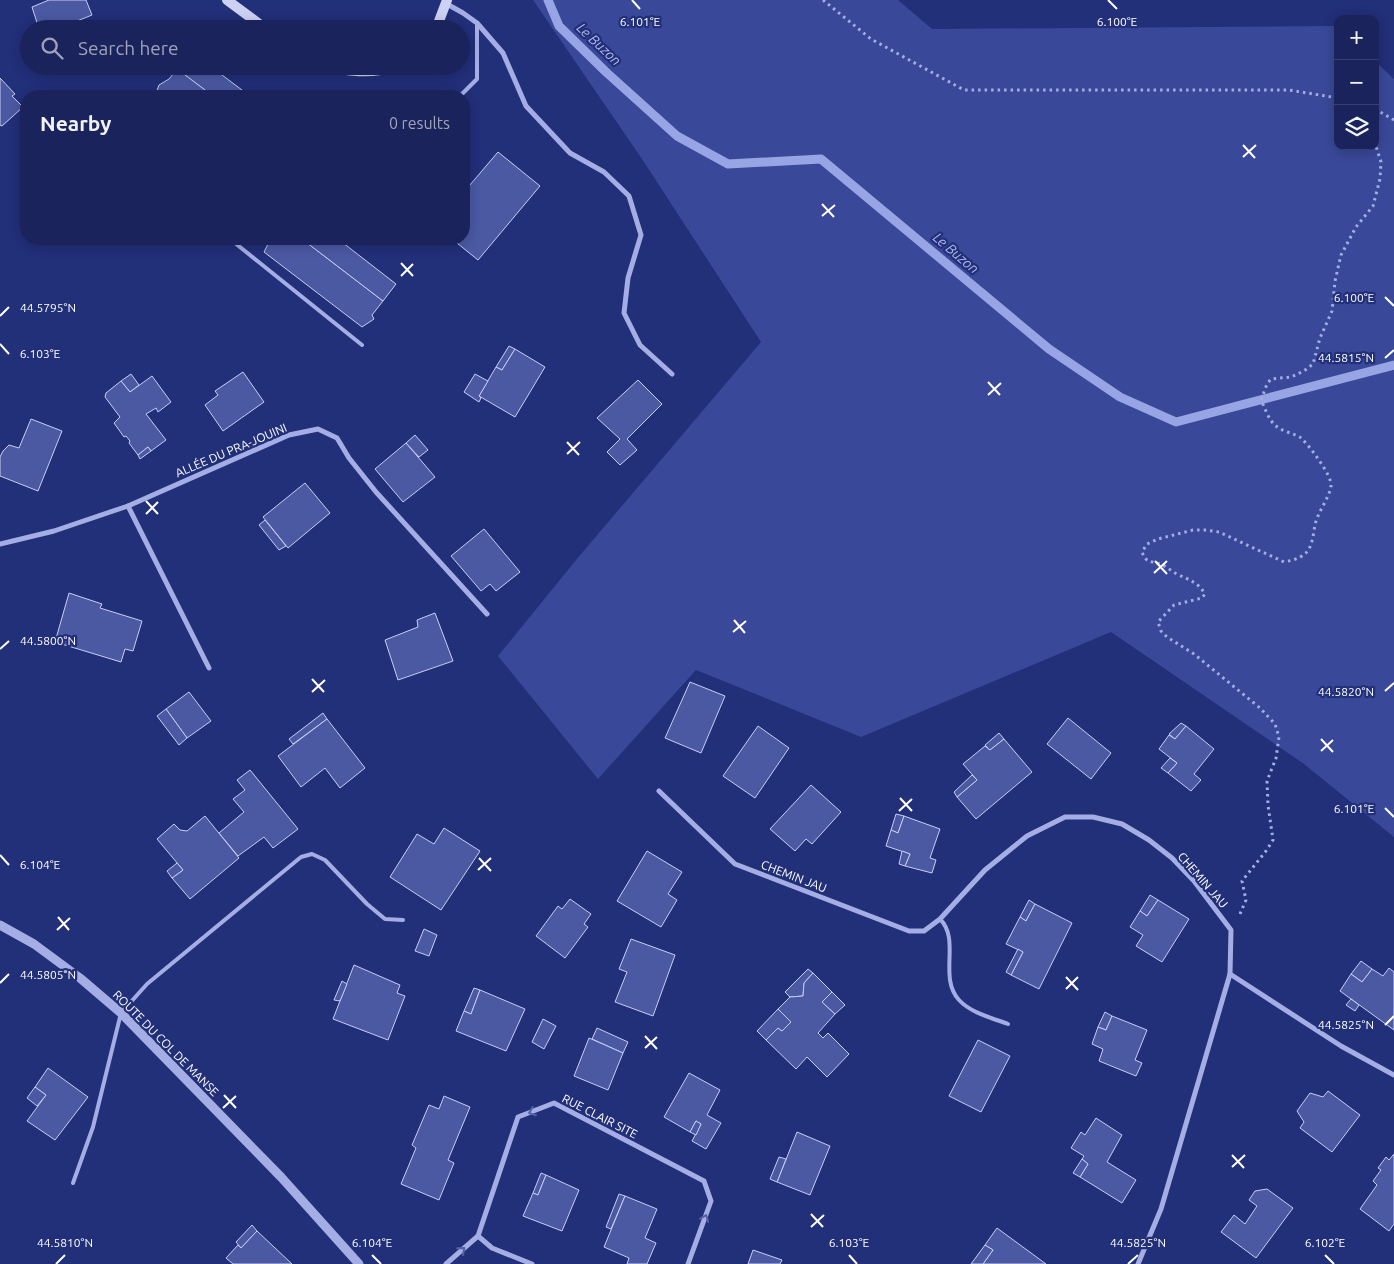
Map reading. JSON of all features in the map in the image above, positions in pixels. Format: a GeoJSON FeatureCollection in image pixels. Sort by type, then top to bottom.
{"type":"FeatureCollection","features":[{"type":"Feature","properties":{"kind":"main road"},"geometry":{"type":"LineString","coordinates":[[228,0],[254,20]]}},
{"type":"Feature","properties":{"kind":"main road"},"geometry":{"type":"LineString","coordinates":[[440,20],[447,2]]}},
{"type":"Feature","properties":{"kind":"street"},"geometry":{"type":"LineString","coordinates":[[447,2],[477,23],[503,53],[526,106],[570,153],[604,172],[629,196],[641,235],[628,278],[624,313],[640,345],[672,374]]}},
{"type":"Feature","properties":{"kind":"street","name":"ALLÉE DU PRA-JOUINI"},"geometry":{"type":"LineString","coordinates":[[0,544],[54,531],[128,506],[289,435],[318,429],[337,438],[349,458],[376,492],[486,614]]}},
{"type":"Feature","properties":{"kind":"street"},"geometry":{"type":"LineString","coordinates":[[128,506],[209,668]]}},
{"type":"Feature","properties":{"kind":"street","name":"CHEMIN JAU"},"geometry":{"type":"LineString","coordinates":[[659,791],[735,864],[909,931],[924,931],[940,919],[985,870],[1027,836],[1065,818],[1093,817],[1122,824],[1149,840],[1172,858],[1194,881],[1231,930]]}},
{"type":"Feature","properties":{"kind":"street","name":"ROUTE DU COL DE MANSE"},"geometry":{"type":"LineString","coordinates":[[0,925],[34,944],[80,978],[121,1013],[281,1177],[359,1264]]}},
{"type":"Feature","properties":{"kind":"street"},"geometry":{"type":"LineString","coordinates":[[1138,1264],[1161,1210],[1230,974],[1231,930]]}},
{"type":"Feature","properties":{"kind":"street"},"geometry":{"type":"LineString","coordinates":[[1230,974],[1340,1046],[1394,1075]]}},
{"type":"Feature","properties":{"kind":"street","name":"RUE CLAIR SITE"},"geometry":{"type":"LineString","coordinates":[[478,1236],[518,1117],[554,1103],[704,1181],[711,1201],[688,1264]]}},
{"type":"Feature","properties":{"kind":"street"},"geometry":{"type":"LineString","coordinates":[[446,1264],[478,1236],[492,1248],[532,1264]]}},
{"type":"Feature","properties":{"kind":"lane"},"geometry":{"type":"LineString","coordinates":[[466,90],[477,80],[477,23]]}},
{"type":"Feature","properties":{"kind":"lane"},"geometry":{"type":"LineString","coordinates":[[237,245],[362,345]]}},
{"type":"Feature","properties":{"kind":"lane"},"geometry":{"type":"LineString","coordinates":[[73,1183],[93,1127],[121,1013],[147,984],[301,857],[312,854],[325,860],[367,904],[386,919],[403,920]]}},
{"type":"Feature","properties":{"kind":"lane"},"geometry":{"type":"LineString","coordinates":[[940,919],[947,926],[949,937],[949,980],[958,999],[973,1010],[1008,1024]]}},
{"type":"Feature","properties":{"kind":"path"},"geometry":{"type":"LineString","coordinates":[[823,0],[871,39],[964,90],[1289,90],[1334,97]]}},
{"type":"Feature","properties":{"kind":"path"},"geometry":{"type":"LineString","coordinates":[[1379,111],[1394,120]]}},
{"type":"Feature","properties":{"kind":"path"},"geometry":{"type":"LineString","coordinates":[[1231,930],[1240,916],[1246,900],[1242,881],[1266,852],[1273,840],[1267,781],[1276,758],[1279,737],[1275,724],[1260,708],[1194,654],[1161,631],[1158,622],[1174,605],[1202,598],[1204,594],[1201,587],[1195,582],[1160,564],[1150,562],[1145,559],[1142,552],[1147,544],[1193,530],[1219,532],[1284,562],[1295,560],[1306,553],[1312,546],[1315,524],[1331,488],[1331,480],[1301,438],[1275,426],[1261,400],[1267,384],[1271,380],[1290,377],[1304,371],[1313,364],[1320,338],[1332,311],[1335,281],[1342,255],[1356,226],[1373,206],[1380,179],[1381,162],[1377,150]]}},
{"type":"Feature","properties":{"kind":"shaded area"},"geometry":{"type":"Polygon","coordinates":[[[533,0],[898,0],[932,29],[1334,26],[1334,150],[1379,150],[1379,65],[1394,79],[1394,837],[1304,764],[1111,632],[861,737],[696,670],[598,779],[498,656],[576,560],[761,342],[642,159],[533,0]]]}},
{"type":"Feature","properties":{"kind":"building"},"geometry":{"type":"Polygon","coordinates":[[[49,0],[86,0],[92,15],[80,20],[36,20],[32,7],[49,0]]]}},
{"type":"Feature","properties":{"kind":"building"},"geometry":{"type":"Polygon","coordinates":[[[172,75],[185,75],[205,90],[157,90],[159,85],[172,75]]]}},
{"type":"Feature","properties":{"kind":"building"},"geometry":{"type":"Polygon","coordinates":[[[185,75],[222,75],[242,90],[205,90],[185,75]]]}},
{"type":"Feature","properties":{"kind":"building"},"geometry":{"type":"Polygon","coordinates":[[[0,78],[15,94],[12,96],[20,104],[20,110],[2,126],[0,125],[0,78]]]}},
{"type":"Feature","properties":{"kind":"building"},"geometry":{"type":"Polygon","coordinates":[[[498,152],[540,186],[478,260],[459,245],[470,245],[470,185],[498,152]]]}},
{"type":"Feature","properties":{"kind":"building"},"geometry":{"type":"Polygon","coordinates":[[[268,245],[310,245],[383,301],[372,315],[374,319],[362,327],[264,252],[268,245]]]}},
{"type":"Feature","properties":{"kind":"building"},"geometry":{"type":"Polygon","coordinates":[[[310,245],[346,245],[396,284],[383,301],[310,245]]]}},
{"type":"Feature","properties":{"kind":"building"},"geometry":{"type":"Polygon","coordinates":[[[509,346],[515,349],[502,370],[496,367],[509,346]]]}},
{"type":"Feature","properties":{"kind":"building"},"geometry":{"type":"Polygon","coordinates":[[[515,349],[545,367],[515,417],[479,396],[496,367],[502,370],[515,349]]]}},
{"type":"Feature","properties":{"kind":"building"},"geometry":{"type":"Polygon","coordinates":[[[243,372],[264,402],[223,431],[205,405],[218,395],[215,391],[243,372]]]}},
{"type":"Feature","properties":{"kind":"building"},"geometry":{"type":"Polygon","coordinates":[[[131,374],[139,385],[130,392],[121,381],[131,374]]]}},
{"type":"Feature","properties":{"kind":"building"},"geometry":{"type":"Polygon","coordinates":[[[475,374],[488,381],[479,396],[481,398],[479,402],[464,392],[475,374]]]}},
{"type":"Feature","properties":{"kind":"building"},"geometry":{"type":"Polygon","coordinates":[[[152,376],[171,402],[158,412],[156,408],[146,414],[166,440],[151,451],[148,447],[138,455],[129,443],[130,441],[126,436],[124,437],[114,423],[120,417],[105,397],[106,393],[121,381],[130,392],[152,376]]]}},
{"type":"Feature","properties":{"kind":"building"},"geometry":{"type":"Polygon","coordinates":[[[638,380],[662,404],[627,439],[637,450],[620,465],[607,452],[620,439],[597,418],[638,380]]]}},
{"type":"Feature","properties":{"kind":"building"},"geometry":{"type":"Polygon","coordinates":[[[31,419],[62,431],[38,491],[0,476],[0,457],[3,451],[9,445],[19,448],[31,419]]]}},
{"type":"Feature","properties":{"kind":"building"},"geometry":{"type":"Polygon","coordinates":[[[415,435],[428,450],[419,457],[406,443],[415,435]]]}},
{"type":"Feature","properties":{"kind":"building"},"geometry":{"type":"Polygon","coordinates":[[[406,443],[435,477],[403,502],[375,469],[406,443]]]}},
{"type":"Feature","properties":{"kind":"building"},"geometry":{"type":"Polygon","coordinates":[[[148,447],[151,451],[140,459],[138,455],[148,447]]]}},
{"type":"Feature","properties":{"kind":"building"},"geometry":{"type":"Polygon","coordinates":[[[305,483],[330,513],[288,548],[263,517],[305,483]]]}},
{"type":"Feature","properties":{"kind":"building"},"geometry":{"type":"Polygon","coordinates":[[[265,520],[286,546],[279,550],[259,525],[265,520]]]}},
{"type":"Feature","properties":{"kind":"building"},"geometry":{"type":"Polygon","coordinates":[[[484,529],[520,572],[496,591],[490,584],[481,591],[451,556],[484,529]]]}},
{"type":"Feature","properties":{"kind":"building"},"geometry":{"type":"Polygon","coordinates":[[[69,593],[102,604],[100,608],[142,621],[133,651],[125,649],[121,662],[55,642],[69,593]]]}},
{"type":"Feature","properties":{"kind":"building"},"geometry":{"type":"Polygon","coordinates":[[[435,613],[453,661],[398,680],[385,640],[418,627],[417,620],[435,613]]]}},
{"type":"Feature","properties":{"kind":"building"},"geometry":{"type":"Polygon","coordinates":[[[690,682],[725,696],[701,753],[665,738],[690,682]]]}},
{"type":"Feature","properties":{"kind":"building"},"geometry":{"type":"Polygon","coordinates":[[[189,692],[211,721],[187,738],[166,709],[189,692]]]}},
{"type":"Feature","properties":{"kind":"building"},"geometry":{"type":"Polygon","coordinates":[[[166,709],[187,738],[179,745],[157,716],[166,709]]]}},
{"type":"Feature","properties":{"kind":"building"},"geometry":{"type":"Polygon","coordinates":[[[323,713],[327,719],[293,744],[289,739],[323,713]]]}},
{"type":"Feature","properties":{"kind":"building"},"geometry":{"type":"Polygon","coordinates":[[[1068,718],[1111,753],[1091,779],[1047,744],[1068,718]]]}},
{"type":"Feature","properties":{"kind":"building"},"geometry":{"type":"Polygon","coordinates":[[[327,719],[365,768],[340,788],[325,768],[301,787],[278,756],[327,719]]]}},
{"type":"Feature","properties":{"kind":"building"},"geometry":{"type":"Polygon","coordinates":[[[1181,723],[1186,726],[1175,739],[1169,734],[1181,723]]]}},
{"type":"Feature","properties":{"kind":"building"},"geometry":{"type":"Polygon","coordinates":[[[758,726],[789,748],[755,798],[723,776],[758,726]]]}},
{"type":"Feature","properties":{"kind":"building"},"geometry":{"type":"Polygon","coordinates":[[[1186,726],[1214,749],[1194,774],[1201,780],[1191,791],[1168,773],[1177,763],[1159,749],[1169,735],[1175,739],[1186,726]]]}},
{"type":"Feature","properties":{"kind":"building"},"geometry":{"type":"Polygon","coordinates":[[[999,733],[1004,739],[990,750],[985,745],[999,733]]]}},
{"type":"Feature","properties":{"kind":"building"},"geometry":{"type":"Polygon","coordinates":[[[1004,739],[1032,772],[976,819],[957,797],[977,780],[963,764],[985,746],[990,750],[1004,739]]]}},
{"type":"Feature","properties":{"kind":"building"},"geometry":{"type":"Polygon","coordinates":[[[1170,758],[1177,763],[1168,773],[1161,768],[1170,758]]]}},
{"type":"Feature","properties":{"kind":"building"},"geometry":{"type":"Polygon","coordinates":[[[250,770],[298,829],[273,848],[264,837],[238,856],[219,833],[244,812],[233,799],[245,790],[237,780],[250,770]]]}},
{"type":"Feature","properties":{"kind":"building"},"geometry":{"type":"Polygon","coordinates":[[[972,775],[977,780],[957,797],[954,792],[972,775]]]}},
{"type":"Feature","properties":{"kind":"building"},"geometry":{"type":"Polygon","coordinates":[[[811,785],[841,812],[812,844],[806,839],[795,851],[770,829],[811,785]]]}},
{"type":"Feature","properties":{"kind":"building"},"geometry":{"type":"Polygon","coordinates":[[[896,814],[904,816],[898,833],[891,830],[896,814]]]}},
{"type":"Feature","properties":{"kind":"building"},"geometry":{"type":"Polygon","coordinates":[[[205,816],[239,858],[190,899],[172,878],[183,870],[157,839],[174,824],[180,830],[187,831],[205,816]]]}},
{"type":"Feature","properties":{"kind":"building"},"geometry":{"type":"Polygon","coordinates":[[[904,816],[940,829],[930,858],[936,860],[932,873],[905,866],[910,854],[886,846],[891,830],[898,833],[904,816]]]}},
{"type":"Feature","properties":{"kind":"building"},"geometry":{"type":"Polygon","coordinates":[[[444,828],[480,851],[441,910],[390,877],[417,834],[434,844],[444,828]]]}},
{"type":"Feature","properties":{"kind":"building"},"geometry":{"type":"Polygon","coordinates":[[[647,851],[682,872],[668,894],[677,900],[661,927],[617,901],[647,851]]]}},
{"type":"Feature","properties":{"kind":"building"},"geometry":{"type":"Polygon","coordinates":[[[902,851],[910,854],[905,866],[899,864],[902,851]]]}},
{"type":"Feature","properties":{"kind":"building"},"geometry":{"type":"Polygon","coordinates":[[[177,863],[183,870],[172,878],[167,871],[177,863]]]}},
{"type":"Feature","properties":{"kind":"building"},"geometry":{"type":"Polygon","coordinates":[[[1150,895],[1158,900],[1147,916],[1140,911],[1150,895]]]}},
{"type":"Feature","properties":{"kind":"building"},"geometry":{"type":"Polygon","coordinates":[[[570,899],[591,914],[584,924],[588,927],[565,958],[536,936],[558,906],[562,909],[570,899]]]}},
{"type":"Feature","properties":{"kind":"building"},"geometry":{"type":"Polygon","coordinates":[[[1029,900],[1035,904],[1026,921],[1020,917],[1029,900]]]}},
{"type":"Feature","properties":{"kind":"building"},"geometry":{"type":"Polygon","coordinates":[[[1158,900],[1189,919],[1162,962],[1136,946],[1143,935],[1130,927],[1140,911],[1147,916],[1158,900]]]}},
{"type":"Feature","properties":{"kind":"building"},"geometry":{"type":"Polygon","coordinates":[[[1035,904],[1072,923],[1039,989],[1011,975],[1023,952],[1006,944],[1020,917],[1026,921],[1035,904]]]}},
{"type":"Feature","properties":{"kind":"building"},"geometry":{"type":"Polygon","coordinates":[[[424,929],[437,935],[429,956],[415,951],[424,929]]]}},
{"type":"Feature","properties":{"kind":"building"},"geometry":{"type":"Polygon","coordinates":[[[631,939],[675,955],[653,1016],[615,1002],[627,972],[619,969],[631,939]]]}},
{"type":"Feature","properties":{"kind":"building"},"geometry":{"type":"Polygon","coordinates":[[[1018,949],[1023,952],[1011,975],[1006,972],[1018,949]]]}},
{"type":"Feature","properties":{"kind":"building"},"geometry":{"type":"Polygon","coordinates":[[[1361,961],[1372,969],[1362,982],[1351,974],[1361,961]]]}},
{"type":"Feature","properties":{"kind":"building"},"geometry":{"type":"Polygon","coordinates":[[[354,965],[400,985],[397,993],[405,996],[388,1040],[333,1019],[354,965]]]}},
{"type":"Feature","properties":{"kind":"building"},"geometry":{"type":"Polygon","coordinates":[[[1389,968],[1394,972],[1394,1030],[1340,991],[1351,974],[1362,982],[1372,969],[1383,976],[1389,968]]]}},
{"type":"Feature","properties":{"kind":"building"},"geometry":{"type":"Polygon","coordinates":[[[808,969],[813,973],[804,983],[803,996],[790,997],[785,992],[808,969]]]}},
{"type":"Feature","properties":{"kind":"building"},"geometry":{"type":"Polygon","coordinates":[[[813,973],[832,992],[822,1002],[835,1014],[818,1033],[823,1038],[828,1033],[849,1054],[827,1077],[807,1057],[796,1069],[766,1040],[778,1028],[782,1031],[791,1022],[778,1009],[790,997],[803,996],[804,983],[813,973]]]}},
{"type":"Feature","properties":{"kind":"building"},"geometry":{"type":"Polygon","coordinates":[[[342,981],[347,984],[340,1001],[334,1000],[342,981]]]}},
{"type":"Feature","properties":{"kind":"building"},"geometry":{"type":"Polygon","coordinates":[[[474,988],[480,990],[471,1014],[464,1011],[474,988]]]}},
{"type":"Feature","properties":{"kind":"building"},"geometry":{"type":"Polygon","coordinates":[[[480,990],[525,1009],[506,1051],[456,1031],[464,1011],[471,1014],[480,990]]]}},
{"type":"Feature","properties":{"kind":"building"},"geometry":{"type":"Polygon","coordinates":[[[832,992],[845,1005],[835,1014],[822,1002],[832,992]]]}},
{"type":"Feature","properties":{"kind":"building"},"geometry":{"type":"Polygon","coordinates":[[[1351,999],[1359,1005],[1355,1011],[1346,1005],[1351,999]]]}},
{"type":"Feature","properties":{"kind":"building"},"geometry":{"type":"Polygon","coordinates":[[[778,1009],[791,1022],[782,1031],[778,1028],[766,1040],[757,1031],[778,1009]]]}},
{"type":"Feature","properties":{"kind":"building"},"geometry":{"type":"Polygon","coordinates":[[[1105,1012],[1112,1016],[1106,1030],[1098,1027],[1105,1012]]]}},
{"type":"Feature","properties":{"kind":"building"},"geometry":{"type":"Polygon","coordinates":[[[1112,1016],[1147,1030],[1135,1060],[1142,1063],[1136,1076],[1099,1061],[1103,1049],[1092,1044],[1098,1027],[1106,1030],[1112,1016]]]}},
{"type":"Feature","properties":{"kind":"building"},"geometry":{"type":"Polygon","coordinates":[[[543,1019],[556,1026],[544,1049],[532,1042],[543,1019]]]}},
{"type":"Feature","properties":{"kind":"building"},"geometry":{"type":"Polygon","coordinates":[[[597,1028],[628,1042],[623,1053],[592,1039],[597,1028]]]}},
{"type":"Feature","properties":{"kind":"building"},"geometry":{"type":"Polygon","coordinates":[[[589,1038],[623,1053],[608,1090],[574,1076],[589,1038]]]}},
{"type":"Feature","properties":{"kind":"building"},"geometry":{"type":"Polygon","coordinates":[[[978,1040],[1010,1056],[981,1112],[949,1096],[978,1040]]]}},
{"type":"Feature","properties":{"kind":"building"},"geometry":{"type":"Polygon","coordinates":[[[48,1068],[88,1097],[55,1140],[27,1121],[46,1095],[35,1087],[48,1068]]]}},
{"type":"Feature","properties":{"kind":"building"},"geometry":{"type":"Polygon","coordinates":[[[689,1073],[720,1090],[707,1115],[721,1123],[706,1149],[692,1141],[701,1124],[696,1121],[690,1132],[664,1117],[689,1073]]]}},
{"type":"Feature","properties":{"kind":"building"},"geometry":{"type":"Polygon","coordinates":[[[35,1087],[46,1095],[37,1106],[27,1098],[35,1087]]]}},
{"type":"Feature","properties":{"kind":"building"},"geometry":{"type":"Polygon","coordinates":[[[1328,1091],[1360,1115],[1332,1152],[1300,1128],[1304,1122],[1297,1111],[1310,1093],[1323,1097],[1328,1091]]]}},
{"type":"Feature","properties":{"kind":"building"},"geometry":{"type":"Polygon","coordinates":[[[444,1096],[470,1107],[448,1160],[454,1163],[439,1200],[401,1184],[416,1148],[412,1145],[429,1105],[439,1109],[444,1096]]]}},
{"type":"Feature","properties":{"kind":"building"},"geometry":{"type":"Polygon","coordinates":[[[1096,1118],[1122,1135],[1107,1162],[1136,1180],[1122,1203],[1080,1177],[1088,1164],[1082,1159],[1084,1156],[1071,1148],[1081,1132],[1085,1135],[1096,1118]]]}},
{"type":"Feature","properties":{"kind":"building"},"geometry":{"type":"Polygon","coordinates":[[[696,1121],[701,1124],[696,1135],[690,1132],[696,1121]]]}},
{"type":"Feature","properties":{"kind":"building"},"geometry":{"type":"Polygon","coordinates":[[[797,1132],[830,1146],[810,1195],[777,1182],[797,1132]]]}},
{"type":"Feature","properties":{"kind":"building"},"geometry":{"type":"Polygon","coordinates":[[[1394,1154],[1394,1224],[1389,1231],[1360,1209],[1377,1185],[1373,1181],[1381,1170],[1378,1168],[1386,1157],[1389,1160],[1394,1154]]]}},
{"type":"Feature","properties":{"kind":"building"},"geometry":{"type":"Polygon","coordinates":[[[779,1157],[786,1159],[777,1182],[770,1179],[779,1157]]]}},
{"type":"Feature","properties":{"kind":"building"},"geometry":{"type":"Polygon","coordinates":[[[1082,1159],[1088,1164],[1080,1177],[1073,1173],[1082,1159]]]}},
{"type":"Feature","properties":{"kind":"building"},"geometry":{"type":"Polygon","coordinates":[[[541,1173],[546,1175],[538,1195],[533,1193],[541,1173]]]}},
{"type":"Feature","properties":{"kind":"building"},"geometry":{"type":"Polygon","coordinates":[[[546,1175],[579,1190],[562,1231],[523,1216],[533,1193],[538,1195],[546,1175]]]}},
{"type":"Feature","properties":{"kind":"building"},"geometry":{"type":"Polygon","coordinates":[[[1267,1189],[1293,1208],[1256,1258],[1221,1232],[1234,1215],[1245,1224],[1257,1206],[1249,1200],[1255,1191],[1267,1189]]]}},
{"type":"Feature","properties":{"kind":"building"},"geometry":{"type":"Polygon","coordinates":[[[619,1194],[625,1196],[611,1229],[606,1227],[619,1194]]]}},
{"type":"Feature","properties":{"kind":"building"},"geometry":{"type":"Polygon","coordinates":[[[625,1196],[657,1209],[645,1238],[656,1243],[647,1264],[627,1264],[629,1258],[604,1247],[625,1196]]]}},
{"type":"Feature","properties":{"kind":"building"},"geometry":{"type":"Polygon","coordinates":[[[252,1225],[257,1231],[241,1248],[236,1242],[252,1225]]]}},
{"type":"Feature","properties":{"kind":"building"},"geometry":{"type":"Polygon","coordinates":[[[997,1228],[1046,1264],[983,1264],[993,1250],[985,1245],[997,1228]]]}},
{"type":"Feature","properties":{"kind":"building"},"geometry":{"type":"Polygon","coordinates":[[[257,1231],[292,1264],[233,1264],[226,1258],[238,1245],[241,1248],[257,1231]]]}},
{"type":"Feature","properties":{"kind":"building"},"geometry":{"type":"Polygon","coordinates":[[[985,1245],[993,1250],[983,1264],[971,1264],[985,1245]]]}},
{"type":"Feature","properties":{"kind":"building"},"geometry":{"type":"Polygon","coordinates":[[[753,1250],[782,1260],[780,1264],[748,1264],[753,1250]]]}},
{"type":"Feature","properties":{"kind":"waterway","name":"Le Buzon"},"geometry":{"type":"LineString","coordinates":[[548,0],[559,26],[606,72],[677,136],[728,164],[821,159],[1049,349],[1120,397],[1176,422],[1394,365]]}}]}
